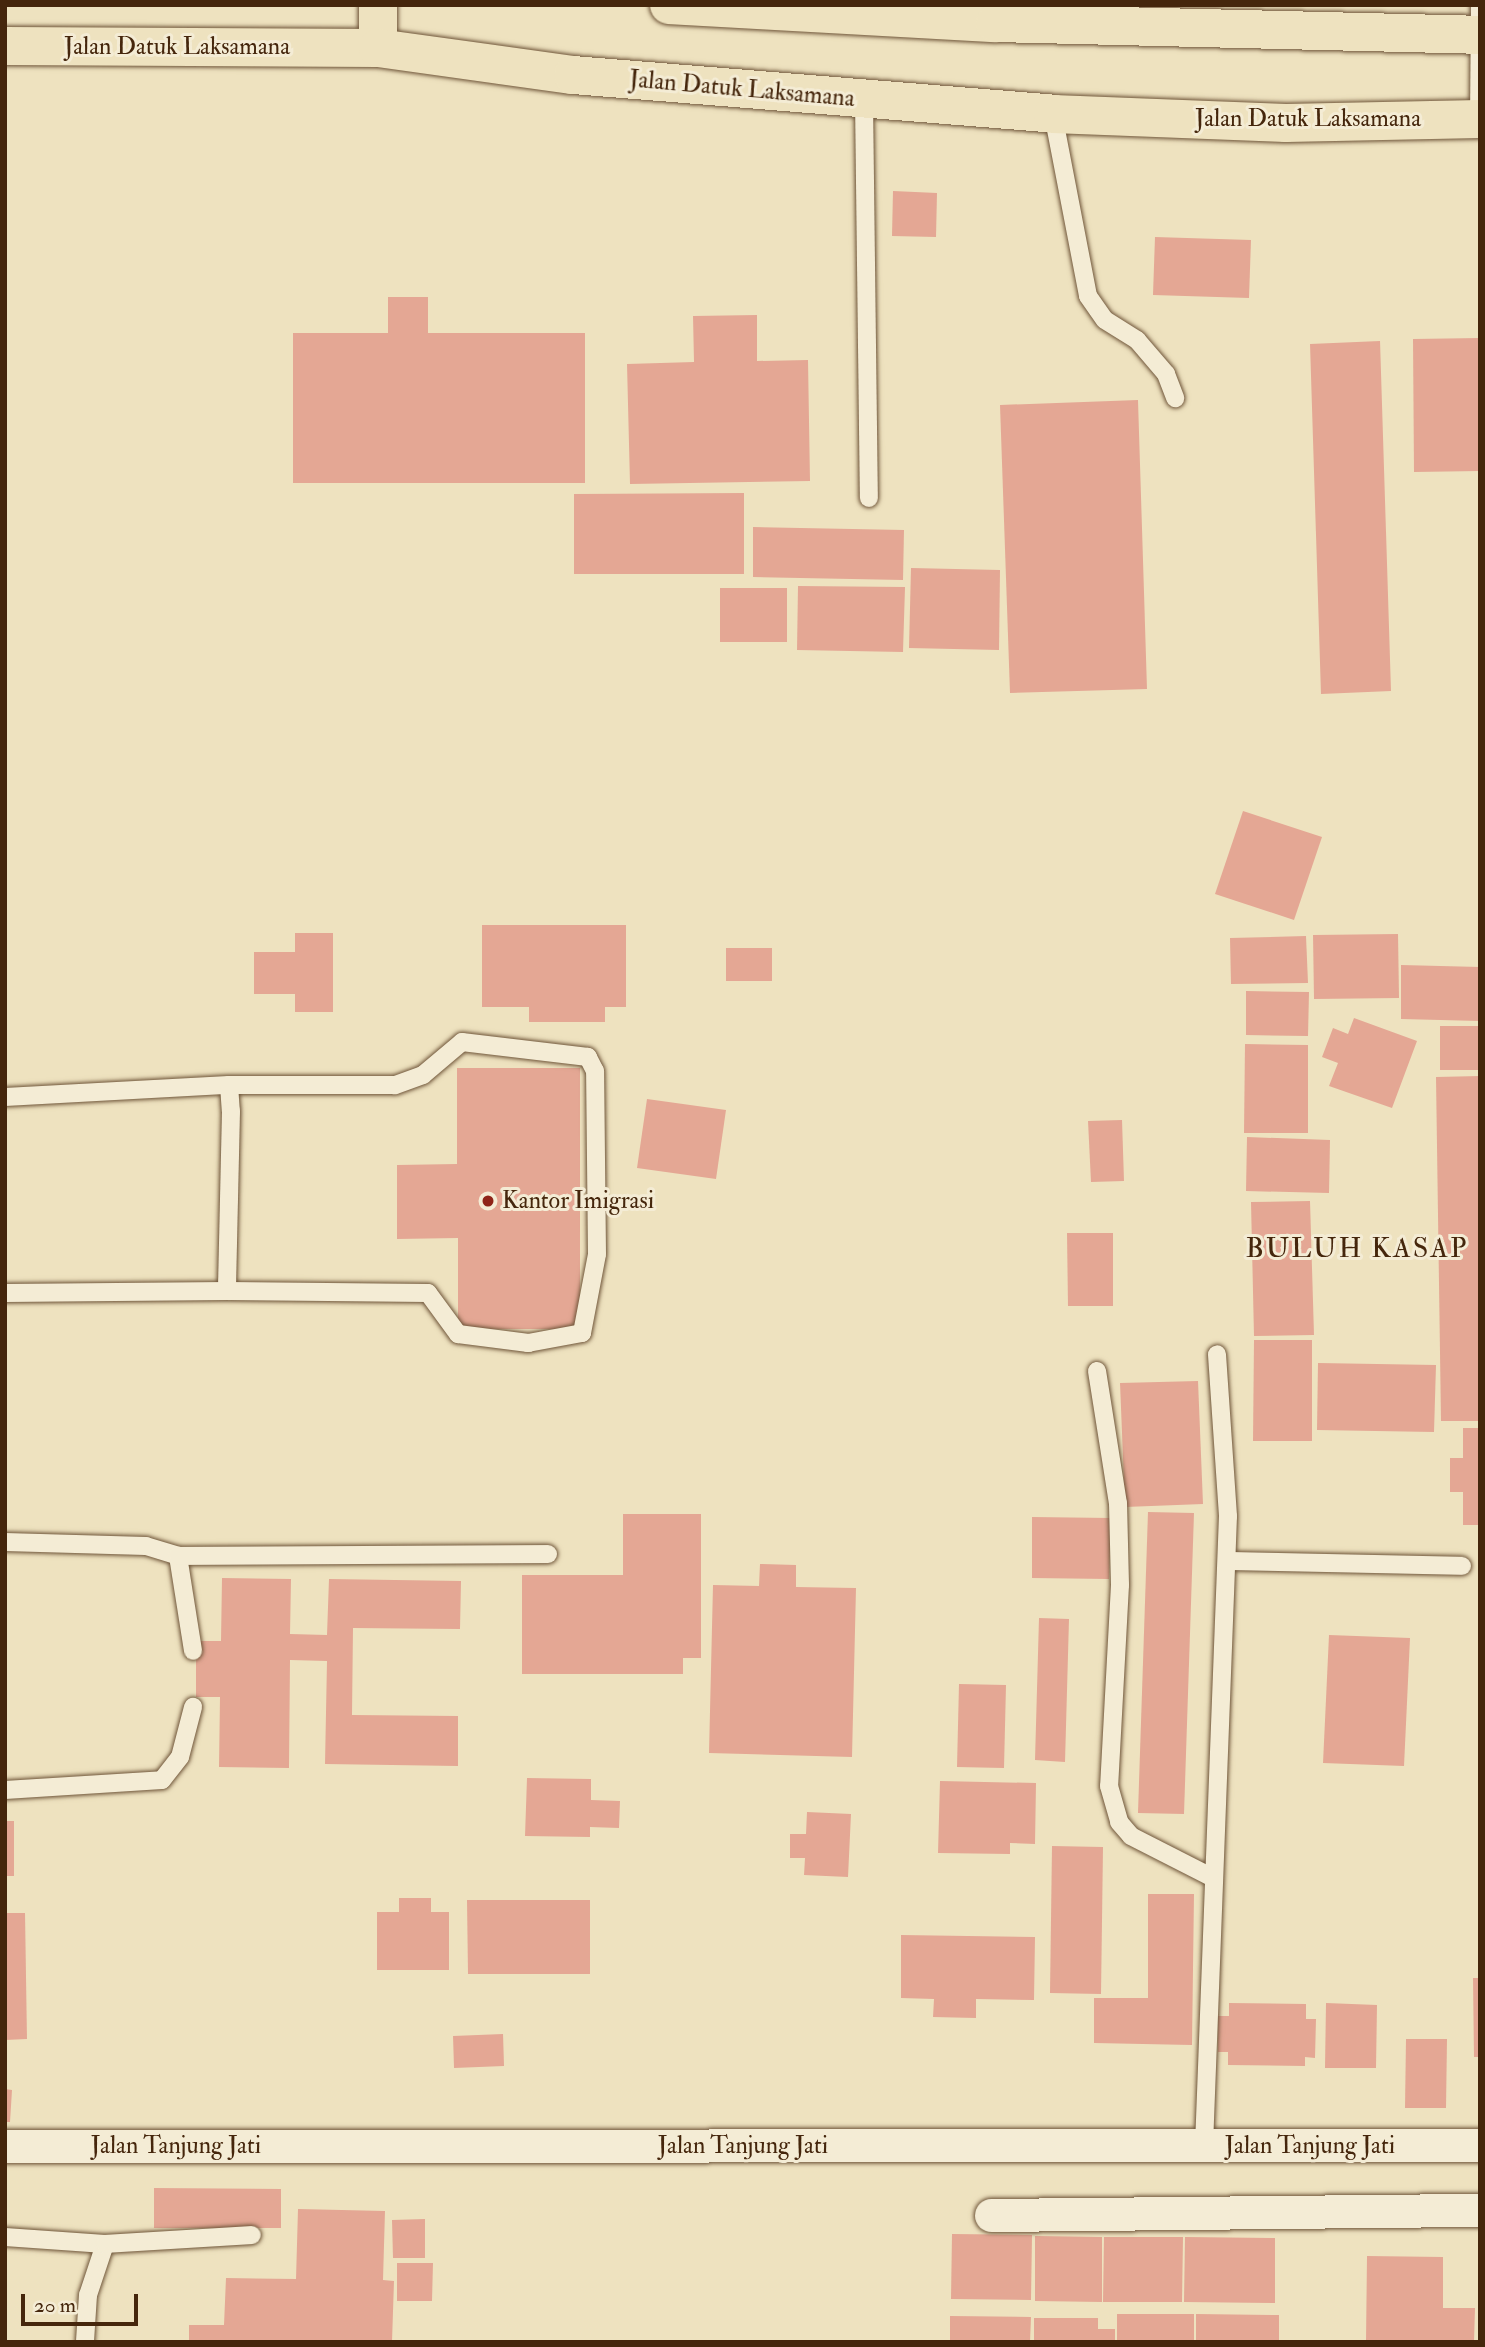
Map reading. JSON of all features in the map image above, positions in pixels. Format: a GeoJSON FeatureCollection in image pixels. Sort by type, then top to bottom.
{"type":"FeatureCollection","features":[{"type":"Feature","properties":{"kind":"highway"},"geometry":{"type":"LineString","coordinates":[[378,5],[378,48]]}},
{"type":"Feature","properties":{"kind":"highway"},"geometry":{"type":"LineString","coordinates":[[669,5],[995,23],[1480,35]]}},
{"type":"Feature","properties":{"kind":"highway","name":"Jalan Datuk Laksamana"},"geometry":{"type":"LineString","coordinates":[[5,46],[378,48],[573,75],[1053,114],[1286,123],[1479,119]]}},
{"type":"Feature","properties":{"kind":"street","name":"Jalan Tanjung Jati"},"geometry":{"type":"LineString","coordinates":[[5,2146],[1480,2145]]}},
{"type":"Feature","properties":{"kind":"street"},"geometry":{"type":"LineString","coordinates":[[991,2215],[1480,2210]]}},
{"type":"Feature","properties":{"kind":"lane"},"geometry":{"type":"LineString","coordinates":[[1479,119],[1480,5]]}},
{"type":"Feature","properties":{"kind":"lane"},"geometry":{"type":"LineString","coordinates":[[864,100],[869,498]]}},
{"type":"Feature","properties":{"kind":"lane"},"geometry":{"type":"LineString","coordinates":[[1053,114],[1088,296],[1105,320],[1137,340],[1166,374],[1175,398]]}},
{"type":"Feature","properties":{"kind":"lane"},"geometry":{"type":"LineString","coordinates":[[5,1097],[229,1084],[395,1085],[423,1075],[462,1042],[588,1058],[595,1071],[597,1254],[582,1333],[528,1343],[458,1334],[428,1293],[5,1293]]}},
{"type":"Feature","properties":{"kind":"lane"},"geometry":{"type":"LineString","coordinates":[[227,1291],[229,1084]]}},
{"type":"Feature","properties":{"kind":"lane"},"geometry":{"type":"LineString","coordinates":[[1204,2146],[1210,1877],[1227,1561],[1217,1354]]}},
{"type":"Feature","properties":{"kind":"lane"},"geometry":{"type":"LineString","coordinates":[[1097,1371],[1118,1503],[1120,1571],[1109,1786],[1119,1822],[1131,1836],[1210,1877]]}},
{"type":"Feature","properties":{"kind":"lane"},"geometry":{"type":"LineString","coordinates":[[5,1542],[146,1546],[178,1556],[548,1554]]}},
{"type":"Feature","properties":{"kind":"lane"},"geometry":{"type":"LineString","coordinates":[[178,1556],[193,1651]]}},
{"type":"Feature","properties":{"kind":"lane"},"geometry":{"type":"LineString","coordinates":[[1227,1561],[1462,1566]]}},
{"type":"Feature","properties":{"kind":"lane"},"geometry":{"type":"LineString","coordinates":[[5,1790],[162,1780],[177,1765],[193,1707]]}},
{"type":"Feature","properties":{"kind":"lane"},"geometry":{"type":"LineString","coordinates":[[5,2238],[105,2244],[252,2235]]}},
{"type":"Feature","properties":{"kind":"lane"},"geometry":{"type":"LineString","coordinates":[[85,2342],[88,2295],[105,2244]]}},
{"type":"Feature","properties":{"kind":"building"},"geometry":{"type":"Polygon","coordinates":[[[893,191],[937,193],[936,237],[892,236],[893,191]]]}},
{"type":"Feature","properties":{"kind":"building"},"geometry":{"type":"Polygon","coordinates":[[[1155,237],[1251,240],[1249,298],[1153,295],[1155,237]]]}},
{"type":"Feature","properties":{"kind":"building"},"geometry":{"type":"Polygon","coordinates":[[[388,297],[428,297],[428,333],[585,333],[585,483],[293,483],[293,333],[388,333],[388,297]]]}},
{"type":"Feature","properties":{"kind":"building"},"geometry":{"type":"Polygon","coordinates":[[[757,315],[757,361],[808,360],[810,481],[630,484],[627,364],[694,362],[693,316],[757,315]]]}},
{"type":"Feature","properties":{"kind":"building"},"geometry":{"type":"Polygon","coordinates":[[[1480,338],[1480,471],[1414,472],[1413,339],[1480,338]]]}},
{"type":"Feature","properties":{"kind":"building"},"geometry":{"type":"Polygon","coordinates":[[[1380,341],[1391,691],[1321,694],[1310,344],[1380,341]]]}},
{"type":"Feature","properties":{"kind":"building"},"geometry":{"type":"Polygon","coordinates":[[[1138,400],[1147,689],[1010,693],[1000,405],[1138,400]]]}},
{"type":"Feature","properties":{"kind":"building"},"geometry":{"type":"Polygon","coordinates":[[[744,493],[744,574],[574,574],[574,494],[744,493]]]}},
{"type":"Feature","properties":{"kind":"building"},"geometry":{"type":"Polygon","coordinates":[[[753,527],[904,530],[903,580],[753,577],[753,527]]]}},
{"type":"Feature","properties":{"kind":"building"},"geometry":{"type":"Polygon","coordinates":[[[911,568],[1000,570],[999,650],[909,648],[911,568]]]}},
{"type":"Feature","properties":{"kind":"building"},"geometry":{"type":"Polygon","coordinates":[[[798,586],[905,587],[903,652],[797,650],[798,586]]]}},
{"type":"Feature","properties":{"kind":"building"},"geometry":{"type":"Polygon","coordinates":[[[720,588],[787,588],[787,642],[720,642],[720,588]]]}},
{"type":"Feature","properties":{"kind":"building"},"geometry":{"type":"Polygon","coordinates":[[[1243,811],[1322,837],[1294,920],[1215,894],[1243,811]]]}},
{"type":"Feature","properties":{"kind":"building"},"geometry":{"type":"Polygon","coordinates":[[[482,925],[626,925],[626,1007],[605,1007],[605,1022],[529,1022],[529,1007],[482,1007],[482,925]]]}},
{"type":"Feature","properties":{"kind":"building"},"geometry":{"type":"Polygon","coordinates":[[[295,933],[333,933],[333,1012],[295,1012],[295,994],[254,994],[254,952],[295,952],[295,933]]]}},
{"type":"Feature","properties":{"kind":"building"},"geometry":{"type":"Polygon","coordinates":[[[1398,934],[1399,998],[1314,999],[1313,935],[1398,934]]]}},
{"type":"Feature","properties":{"kind":"building"},"geometry":{"type":"Polygon","coordinates":[[[1306,936],[1308,983],[1231,984],[1230,938],[1306,936]]]}},
{"type":"Feature","properties":{"kind":"building"},"geometry":{"type":"Polygon","coordinates":[[[726,948],[772,948],[772,981],[726,981],[726,948]]]}},
{"type":"Feature","properties":{"kind":"building"},"geometry":{"type":"Polygon","coordinates":[[[1401,965],[1480,967],[1480,1021],[1401,1019],[1401,965]]]}},
{"type":"Feature","properties":{"kind":"building"},"geometry":{"type":"Polygon","coordinates":[[[1246,991],[1309,992],[1308,1036],[1246,1035],[1246,991]]]}},
{"type":"Feature","properties":{"kind":"building"},"geometry":{"type":"Polygon","coordinates":[[[1354,1018],[1417,1041],[1392,1108],[1329,1086],[1338,1063],[1322,1057],[1333,1028],[1348,1034],[1354,1018]]]}},
{"type":"Feature","properties":{"kind":"building"},"geometry":{"type":"Polygon","coordinates":[[[1440,1026],[1480,1026],[1480,1070],[1440,1070],[1440,1026]]]}},
{"type":"Feature","properties":{"kind":"building"},"geometry":{"type":"Polygon","coordinates":[[[1245,1044],[1308,1045],[1308,1133],[1244,1133],[1245,1044]]]}},
{"type":"Feature","properties":{"kind":"building","name":"Kantor Imigrasi"},"geometry":{"type":"Polygon","coordinates":[[[457,1068],[580,1068],[580,1329],[458,1329],[458,1238],[397,1239],[397,1165],[457,1164],[457,1068]]]}},
{"type":"Feature","properties":{"kind":"building"},"geometry":{"type":"Polygon","coordinates":[[[1480,1076],[1480,1421],[1441,1421],[1436,1077],[1480,1076]]]}},
{"type":"Feature","properties":{"kind":"building"},"geometry":{"type":"Polygon","coordinates":[[[647,1099],[726,1110],[716,1179],[637,1168],[647,1099]]]}},
{"type":"Feature","properties":{"kind":"building"},"geometry":{"type":"Polygon","coordinates":[[[1122,1120],[1124,1181],[1091,1182],[1088,1121],[1122,1120]]]}},
{"type":"Feature","properties":{"kind":"building"},"geometry":{"type":"Polygon","coordinates":[[[1247,1137],[1330,1140],[1329,1193],[1246,1191],[1247,1137]]]}},
{"type":"Feature","properties":{"kind":"building"},"geometry":{"type":"Polygon","coordinates":[[[1310,1201],[1314,1335],[1254,1336],[1251,1202],[1310,1201]]]}},
{"type":"Feature","properties":{"kind":"building"},"geometry":{"type":"Polygon","coordinates":[[[1067,1233],[1113,1233],[1113,1306],[1068,1306],[1067,1233]]]}},
{"type":"Feature","properties":{"kind":"building"},"geometry":{"type":"Polygon","coordinates":[[[1254,1340],[1312,1340],[1312,1441],[1253,1441],[1254,1340]]]}},
{"type":"Feature","properties":{"kind":"building"},"geometry":{"type":"Polygon","coordinates":[[[1318,1363],[1436,1365],[1434,1432],[1317,1430],[1318,1363]]]}},
{"type":"Feature","properties":{"kind":"building"},"geometry":{"type":"Polygon","coordinates":[[[1198,1381],[1203,1504],[1125,1507],[1120,1383],[1198,1381]]]}},
{"type":"Feature","properties":{"kind":"building"},"geometry":{"type":"Polygon","coordinates":[[[1463,1428],[1480,1428],[1480,1525],[1463,1525],[1463,1492],[1450,1492],[1450,1458],[1463,1458],[1463,1428]]]}},
{"type":"Feature","properties":{"kind":"building"},"geometry":{"type":"Polygon","coordinates":[[[1148,1512],[1194,1513],[1184,1814],[1138,1813],[1148,1512]]]}},
{"type":"Feature","properties":{"kind":"building"},"geometry":{"type":"Polygon","coordinates":[[[623,1514],[701,1514],[701,1658],[683,1658],[683,1674],[522,1674],[522,1575],[623,1575],[623,1514]]]}},
{"type":"Feature","properties":{"kind":"building"},"geometry":{"type":"Polygon","coordinates":[[[1032,1517],[1111,1518],[1109,1579],[1032,1578],[1032,1517]]]}},
{"type":"Feature","properties":{"kind":"building"},"geometry":{"type":"Polygon","coordinates":[[[760,1564],[796,1565],[796,1587],[856,1588],[852,1757],[709,1753],[713,1585],[759,1586],[760,1564]]]}},
{"type":"Feature","properties":{"kind":"building"},"geometry":{"type":"Polygon","coordinates":[[[222,1578],[291,1579],[290,1634],[327,1635],[329,1579],[461,1581],[460,1629],[353,1628],[352,1715],[458,1716],[458,1766],[325,1764],[327,1661],[290,1660],[289,1768],[219,1767],[220,1697],[196,1697],[196,1641],[221,1641],[222,1578]]]}},
{"type":"Feature","properties":{"kind":"building"},"geometry":{"type":"Polygon","coordinates":[[[1039,1618],[1069,1619],[1065,1762],[1035,1760],[1039,1618]]]}},
{"type":"Feature","properties":{"kind":"building"},"geometry":{"type":"Polygon","coordinates":[[[1329,1635],[1410,1638],[1404,1766],[1323,1763],[1329,1635]]]}},
{"type":"Feature","properties":{"kind":"building"},"geometry":{"type":"Polygon","coordinates":[[[959,1684],[1006,1685],[1004,1768],[957,1767],[959,1684]]]}},
{"type":"Feature","properties":{"kind":"building"},"geometry":{"type":"Polygon","coordinates":[[[527,1778],[591,1779],[591,1800],[620,1801],[619,1828],[590,1827],[590,1837],[525,1836],[527,1778]]]}},
{"type":"Feature","properties":{"kind":"building"},"geometry":{"type":"Polygon","coordinates":[[[940,1781],[1036,1783],[1035,1844],[1010,1843],[1010,1854],[938,1853],[940,1781]]]}},
{"type":"Feature","properties":{"kind":"building"},"geometry":{"type":"Polygon","coordinates":[[[807,1812],[851,1814],[848,1877],[804,1875],[805,1858],[790,1858],[790,1834],[806,1834],[807,1812]]]}},
{"type":"Feature","properties":{"kind":"building"},"geometry":{"type":"Polygon","coordinates":[[[5,1821],[14,1821],[14,1876],[5,1876],[5,1821]]]}},
{"type":"Feature","properties":{"kind":"building"},"geometry":{"type":"Polygon","coordinates":[[[1052,1846],[1103,1847],[1101,1994],[1050,1993],[1052,1846]]]}},
{"type":"Feature","properties":{"kind":"building"},"geometry":{"type":"Polygon","coordinates":[[[1148,1894],[1194,1894],[1192,2045],[1094,2043],[1094,1998],[1148,1998],[1148,1894]]]}},
{"type":"Feature","properties":{"kind":"building"},"geometry":{"type":"Polygon","coordinates":[[[399,1898],[431,1898],[431,1912],[449,1912],[449,1970],[377,1970],[377,1912],[399,1912],[399,1898]]]}},
{"type":"Feature","properties":{"kind":"building"},"geometry":{"type":"Polygon","coordinates":[[[467,1900],[590,1900],[590,1974],[468,1974],[467,1900]]]}},
{"type":"Feature","properties":{"kind":"building"},"geometry":{"type":"Polygon","coordinates":[[[5,1913],[25,1913],[27,2039],[5,2040],[5,1913]]]}},
{"type":"Feature","properties":{"kind":"building"},"geometry":{"type":"Polygon","coordinates":[[[901,1935],[1035,1937],[1034,2000],[976,1999],[976,2018],[933,2017],[934,1999],[901,1998],[901,1935]]]}},
{"type":"Feature","properties":{"kind":"building"},"geometry":{"type":"Polygon","coordinates":[[[1473,1978],[1480,1978],[1480,2057],[1474,2057],[1473,1978]]]}},
{"type":"Feature","properties":{"kind":"building"},"geometry":{"type":"Polygon","coordinates":[[[1229,2003],[1306,2004],[1306,2019],[1316,2019],[1315,2058],[1305,2057],[1305,2066],[1228,2065],[1228,2052],[1218,2052],[1218,2016],[1229,2016],[1229,2003]]]}},
{"type":"Feature","properties":{"kind":"building"},"geometry":{"type":"Polygon","coordinates":[[[1326,2003],[1377,2005],[1376,2068],[1325,2068],[1326,2003]]]}},
{"type":"Feature","properties":{"kind":"building"},"geometry":{"type":"Polygon","coordinates":[[[503,2034],[504,2066],[454,2068],[453,2036],[503,2034]]]}},
{"type":"Feature","properties":{"kind":"building"},"geometry":{"type":"Polygon","coordinates":[[[1406,2039],[1447,2039],[1446,2108],[1405,2108],[1406,2039]]]}},
{"type":"Feature","properties":{"kind":"building"},"geometry":{"type":"Polygon","coordinates":[[[5,2089],[12,2090],[10,2122],[5,2122],[5,2089]]]}},
{"type":"Feature","properties":{"kind":"building"},"geometry":{"type":"Polygon","coordinates":[[[154,2188],[281,2189],[281,2228],[154,2228],[154,2188]]]}},
{"type":"Feature","properties":{"kind":"building"},"geometry":{"type":"Polygon","coordinates":[[[298,2209],[385,2211],[383,2280],[394,2281],[392,2342],[189,2342],[189,2325],[224,2325],[226,2278],[296,2279],[298,2209]]]}},
{"type":"Feature","properties":{"kind":"building"},"geometry":{"type":"Polygon","coordinates":[[[425,2219],[425,2258],[393,2258],[392,2220],[425,2219]]]}},
{"type":"Feature","properties":{"kind":"building"},"geometry":{"type":"Polygon","coordinates":[[[952,2234],[1032,2235],[1031,2300],[951,2299],[952,2234]]]}},
{"type":"Feature","properties":{"kind":"building"},"geometry":{"type":"Polygon","coordinates":[[[1035,2236],[1102,2237],[1102,2302],[1035,2301],[1035,2236]]]}},
{"type":"Feature","properties":{"kind":"building"},"geometry":{"type":"Polygon","coordinates":[[[1104,2237],[1183,2237],[1182,2302],[1103,2302],[1104,2237]]]}},
{"type":"Feature","properties":{"kind":"building"},"geometry":{"type":"Polygon","coordinates":[[[1185,2237],[1275,2238],[1275,2303],[1184,2302],[1185,2237]]]}},
{"type":"Feature","properties":{"kind":"building"},"geometry":{"type":"Polygon","coordinates":[[[1367,2256],[1443,2257],[1443,2308],[1475,2308],[1474,2342],[1366,2342],[1367,2256]]]}},
{"type":"Feature","properties":{"kind":"building"},"geometry":{"type":"Polygon","coordinates":[[[397,2263],[433,2263],[432,2301],[397,2301],[397,2263]]]}},
{"type":"Feature","properties":{"kind":"building"},"geometry":{"type":"Polygon","coordinates":[[[1117,2314],[1194,2314],[1194,2342],[1117,2342],[1117,2314]]]}},
{"type":"Feature","properties":{"kind":"building"},"geometry":{"type":"Polygon","coordinates":[[[1196,2314],[1279,2315],[1279,2342],[1196,2342],[1196,2314]]]}},
{"type":"Feature","properties":{"kind":"building"},"geometry":{"type":"Polygon","coordinates":[[[950,2316],[1031,2317],[1030,2342],[950,2342],[950,2316]]]}},
{"type":"Feature","properties":{"kind":"building"},"geometry":{"type":"Polygon","coordinates":[[[1034,2318],[1098,2318],[1098,2329],[1115,2329],[1115,2342],[1034,2342],[1034,2318]]]}},
{"type":"Feature","properties":{"kind":"place","name":"Kantor Imigrasi"},"geometry":{"type":"Point","coordinates":[488,1201]}},
{"type":"Feature","properties":{"kind":"district","name":"BULUH KASAP"},"geometry":{"type":"Point","coordinates":[1357,1249]}}]}
